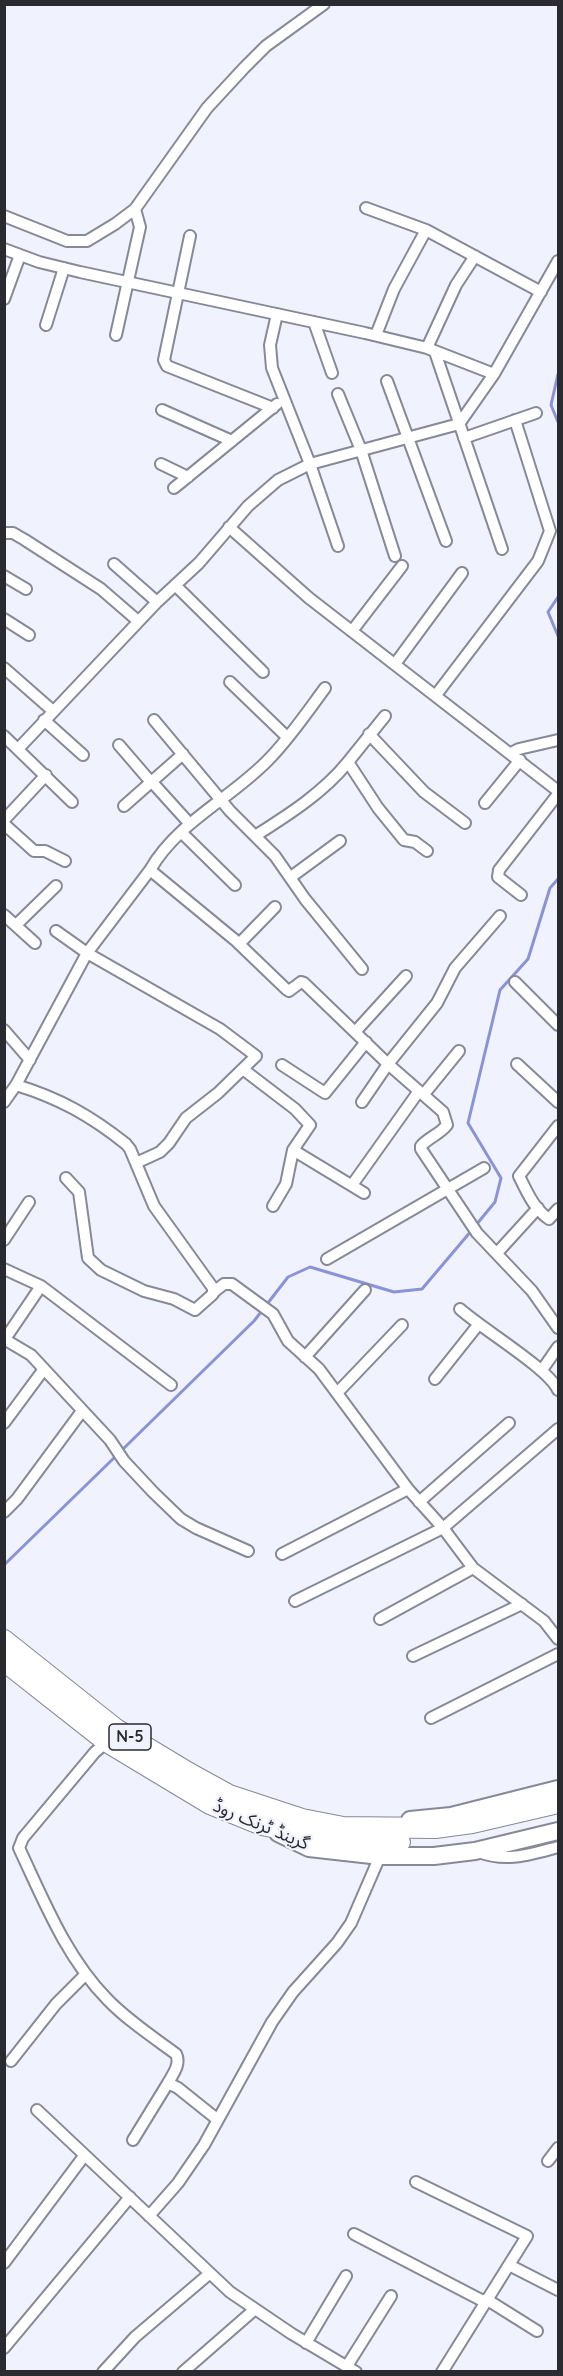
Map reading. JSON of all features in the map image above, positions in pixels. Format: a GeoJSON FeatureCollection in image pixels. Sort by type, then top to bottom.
{"type":"FeatureCollection","features":[{"type":"Feature","properties":{"kind":"highway","name":"گرینڈ ٹرنک روڈ"},"geometry":{"type":"LineString","coordinates":[[5,1640],[112,1736]]}},
{"type":"Feature","properties":{"kind":"highway","name":"گرینڈ ٹرنک روڈ"},"geometry":{"type":"LineString","coordinates":[[4,1661],[112,1736],[230,1795],[265,1817]]}},
{"type":"Feature","properties":{"kind":"highway"},"geometry":{"type":"LineString","coordinates":[[265,1817],[302,1819],[344,1827],[424,1828],[472,1824],[558,1803]]}},
{"type":"Feature","properties":{"kind":"highway"},"geometry":{"type":"LineString","coordinates":[[265,1817],[332,1839],[358,1842],[441,1840],[488,1833],[558,1815]]}},
{"type":"Feature","properties":{"kind":"main road","name":"گرینڈ ٹرنک روڈ"},"geometry":{"type":"LineString","coordinates":[[265,1817],[419,1820],[451,1816],[558,1789]]}},
{"type":"Feature","properties":{"kind":"main road","name":"گرینڈ ٹرنک روڈ"},"geometry":{"type":"LineString","coordinates":[[265,1817],[309,1848],[380,1856],[434,1856],[475,1851],[558,1831]]}},
{"type":"Feature","properties":{"kind":"street"},"geometry":{"type":"LineString","coordinates":[[4,216],[67,241],[87,241],[135,209],[207,108],[266,46],[324,4]]}},
{"type":"Feature","properties":{"kind":"street"},"geometry":{"type":"LineString","coordinates":[[366,208],[426,230],[541,292]]}},
{"type":"Feature","properties":{"kind":"street"},"geometry":{"type":"LineString","coordinates":[[116,335],[140,227],[135,209]]}},
{"type":"Feature","properties":{"kind":"street"},"geometry":{"type":"LineString","coordinates":[[376,335],[394,289],[426,230]]}},
{"type":"Feature","properties":{"kind":"street"},"geometry":{"type":"LineString","coordinates":[[190,236],[164,360],[167,366],[273,408]]}},
{"type":"Feature","properties":{"kind":"street"},"geometry":{"type":"LineString","coordinates":[[4,249],[64,268],[128,283],[376,335],[431,350],[494,374]]}},
{"type":"Feature","properties":{"kind":"street"},"geometry":{"type":"LineString","coordinates":[[4,299],[20,255]]}},
{"type":"Feature","properties":{"kind":"street"},"geometry":{"type":"LineString","coordinates":[[475,256],[456,285],[431,350],[502,549]]}},
{"type":"Feature","properties":{"kind":"street"},"geometry":{"type":"LineString","coordinates":[[18,749],[138,621],[199,562],[248,506],[278,480],[310,464],[459,424],[494,374],[558,261]]}},
{"type":"Feature","properties":{"kind":"street"},"geometry":{"type":"LineString","coordinates":[[46,325],[64,268]]}},
{"type":"Feature","properties":{"kind":"street"},"geometry":{"type":"LineString","coordinates":[[277,314],[270,345],[272,368],[310,464],[338,546]]}},
{"type":"Feature","properties":{"kind":"street"},"geometry":{"type":"LineString","coordinates":[[314,322],[332,373]]}},
{"type":"Feature","properties":{"kind":"street"},"geometry":{"type":"LineString","coordinates":[[387,381],[446,541]]}},
{"type":"Feature","properties":{"kind":"street"},"geometry":{"type":"LineString","coordinates":[[338,394],[361,450],[395,556]]}},
{"type":"Feature","properties":{"kind":"street"},"geometry":{"type":"LineString","coordinates":[[174,488],[284,398]]}},
{"type":"Feature","properties":{"kind":"street"},"geometry":{"type":"LineString","coordinates":[[162,410],[232,441]]}},
{"type":"Feature","properties":{"kind":"street"},"geometry":{"type":"LineString","coordinates":[[464,438],[536,412]]}},
{"type":"Feature","properties":{"kind":"street"},"geometry":{"type":"LineString","coordinates":[[436,695],[538,561],[555,531],[515,420]]}},
{"type":"Feature","properties":{"kind":"street"},"geometry":{"type":"LineString","coordinates":[[161,464],[188,477]]}},
{"type":"Feature","properties":{"kind":"street"},"geometry":{"type":"LineString","coordinates":[[230,527],[309,598],[520,760],[558,793],[499,870],[498,877],[521,895]]}},
{"type":"Feature","properties":{"kind":"street"},"geometry":{"type":"LineString","coordinates":[[4,533],[14,533],[101,589],[138,621]]}},
{"type":"Feature","properties":{"kind":"street"},"geometry":{"type":"LineString","coordinates":[[114,564],[157,602]]}},
{"type":"Feature","properties":{"kind":"street"},"geometry":{"type":"LineString","coordinates":[[351,631],[402,566]]}},
{"type":"Feature","properties":{"kind":"street"},"geometry":{"type":"LineString","coordinates":[[395,664],[462,573]]}},
{"type":"Feature","properties":{"kind":"street"},"geometry":{"type":"LineString","coordinates":[[4,576],[26,589]]}},
{"type":"Feature","properties":{"kind":"street"},"geometry":{"type":"LineString","coordinates":[[175,585],[263,672]]}},
{"type":"Feature","properties":{"kind":"street"},"geometry":{"type":"LineString","coordinates":[[4,619],[29,635]]}},
{"type":"Feature","properties":{"kind":"street"},"geometry":{"type":"LineString","coordinates":[[4,668],[53,711]]}},
{"type":"Feature","properties":{"kind":"street"},"geometry":{"type":"LineString","coordinates":[[230,682],[287,737]]}},
{"type":"Feature","properties":{"kind":"street"},"geometry":{"type":"LineString","coordinates":[[4,1102],[30,1060],[87,953],[158,857],[189,823],[271,758],[325,688]]}},
{"type":"Feature","properties":{"kind":"street"},"geometry":{"type":"LineString","coordinates":[[255,836],[289,814],[336,777],[385,716]]}},
{"type":"Feature","properties":{"kind":"street"},"geometry":{"type":"LineString","coordinates":[[44,720],[83,755]]}},
{"type":"Feature","properties":{"kind":"street"},"geometry":{"type":"LineString","coordinates":[[154,720],[291,878],[305,899],[362,969]]}},
{"type":"Feature","properties":{"kind":"street"},"geometry":{"type":"LineString","coordinates":[[369,734],[424,792],[465,824]]}},
{"type":"Feature","properties":{"kind":"street"},"geometry":{"type":"LineString","coordinates":[[4,736],[72,802]]}},
{"type":"Feature","properties":{"kind":"street"},"geometry":{"type":"LineString","coordinates":[[511,753],[558,740]]}},
{"type":"Feature","properties":{"kind":"street"},"geometry":{"type":"LineString","coordinates":[[119,745],[189,823]]}},
{"type":"Feature","properties":{"kind":"street"},"geometry":{"type":"LineString","coordinates":[[124,806],[183,754]]}},
{"type":"Feature","properties":{"kind":"street"},"geometry":{"type":"LineString","coordinates":[[485,803],[520,760]]}},
{"type":"Feature","properties":{"kind":"street"},"geometry":{"type":"LineString","coordinates":[[348,762],[378,808],[404,840],[415,842],[427,851]]}},
{"type":"Feature","properties":{"kind":"street"},"geometry":{"type":"LineString","coordinates":[[46,775],[6,817],[34,851],[45,851],[65,861]]}},
{"type":"Feature","properties":{"kind":"street"},"geometry":{"type":"LineString","coordinates":[[181,832],[235,885]]}},
{"type":"Feature","properties":{"kind":"street"},"geometry":{"type":"LineString","coordinates":[[291,878],[340,841]]}},
{"type":"Feature","properties":{"kind":"street"},"geometry":{"type":"LineString","coordinates":[[150,870],[239,944],[286,989],[289,991],[301,982],[304,983],[388,1064],[443,1112],[447,1125],[420,1146],[477,1233],[532,1291],[558,1328]]}},
{"type":"Feature","properties":{"kind":"street"},"geometry":{"type":"LineString","coordinates":[[16,925],[56,886]]}},
{"type":"Feature","properties":{"kind":"street"},"geometry":{"type":"LineString","coordinates":[[239,944],[275,907]]}},
{"type":"Feature","properties":{"kind":"street"},"geometry":{"type":"LineString","coordinates":[[4,915],[35,944]]}},
{"type":"Feature","properties":{"kind":"street"},"geometry":{"type":"LineString","coordinates":[[362,1102],[388,1064],[436,1003],[455,968],[500,916]]}},
{"type":"Feature","properties":{"kind":"street"},"geometry":{"type":"LineString","coordinates":[[56,931],[87,953],[220,1029],[256,1056],[244,1070],[186,1118],[160,1152],[136,1163]]}},
{"type":"Feature","properties":{"kind":"street"},"geometry":{"type":"LineString","coordinates":[[356,1032],[406,976]]}},
{"type":"Feature","properties":{"kind":"street"},"geometry":{"type":"LineString","coordinates":[[515,982],[558,1025]]}},
{"type":"Feature","properties":{"kind":"street"},"geometry":{"type":"LineString","coordinates":[[4,1030],[30,1060]]}},
{"type":"Feature","properties":{"kind":"street"},"geometry":{"type":"LineString","coordinates":[[282,1065],[325,1093],[366,1042]]}},
{"type":"Feature","properties":{"kind":"street"},"geometry":{"type":"LineString","coordinates":[[352,1185],[421,1093],[459,1051]]}},
{"type":"Feature","properties":{"kind":"street"},"geometry":{"type":"LineString","coordinates":[[517,1064],[558,1102]]}},
{"type":"Feature","properties":{"kind":"street"},"geometry":{"type":"LineString","coordinates":[[244,1070],[310,1125],[293,1150],[285,1184],[273,1206]]}},
{"type":"Feature","properties":{"kind":"street"},"geometry":{"type":"LineString","coordinates":[[16,1085],[38,1091],[79,1110],[126,1144],[154,1206],[214,1291]]}},
{"type":"Feature","properties":{"kind":"street"},"geometry":{"type":"LineString","coordinates":[[558,1126],[519,1176],[531,1199],[549,1219],[558,1209]]}},
{"type":"Feature","properties":{"kind":"street"},"geometry":{"type":"LineString","coordinates":[[293,1150],[364,1192]]}},
{"type":"Feature","properties":{"kind":"street"},"geometry":{"type":"LineString","coordinates":[[327,1258],[484,1168]]}},
{"type":"Feature","properties":{"kind":"street"},"geometry":{"type":"LineString","coordinates":[[66,1178],[79,1192],[88,1258],[101,1270],[144,1291],[174,1299],[195,1310],[214,1291],[224,1284],[232,1284],[273,1314],[288,1341],[319,1369],[408,1489],[443,1528],[473,1568],[556,1630]]}},
{"type":"Feature","properties":{"kind":"street"},"geometry":{"type":"LineString","coordinates":[[4,1240],[29,1202]]}},
{"type":"Feature","properties":{"kind":"street"},"geometry":{"type":"LineString","coordinates":[[497,1252],[538,1208]]}},
{"type":"Feature","properties":{"kind":"street"},"geometry":{"type":"LineString","coordinates":[[4,1269],[41,1286],[171,1385]]}},
{"type":"Feature","properties":{"kind":"street"},"geometry":{"type":"LineString","coordinates":[[41,1286],[6,1341],[31,1355],[110,1440],[124,1461],[181,1519],[248,1551]]}},
{"type":"Feature","properties":{"kind":"street"},"geometry":{"type":"LineString","coordinates":[[305,1357],[365,1290]]}},
{"type":"Feature","properties":{"kind":"street"},"geometry":{"type":"LineString","coordinates":[[549,1315],[558,1305]]}},
{"type":"Feature","properties":{"kind":"street"},"geometry":{"type":"LineString","coordinates":[[460,1309],[478,1325],[542,1370],[558,1385]]}},
{"type":"Feature","properties":{"kind":"street"},"geometry":{"type":"LineString","coordinates":[[337,1393],[402,1325]]}},
{"type":"Feature","properties":{"kind":"street"},"geometry":{"type":"LineString","coordinates":[[435,1378],[478,1325]]}},
{"type":"Feature","properties":{"kind":"street"},"geometry":{"type":"LineString","coordinates":[[542,1370],[558,1347]]}},
{"type":"Feature","properties":{"kind":"street"},"geometry":{"type":"LineString","coordinates":[[4,1423],[44,1369]]}},
{"type":"Feature","properties":{"kind":"street"},"geometry":{"type":"LineString","coordinates":[[5,1511],[82,1411]]}},
{"type":"Feature","properties":{"kind":"street"},"geometry":{"type":"LineString","coordinates":[[419,1502],[509,1423]]}},
{"type":"Feature","properties":{"kind":"street"},"geometry":{"type":"LineString","coordinates":[[295,1601],[443,1528],[558,1429]]}},
{"type":"Feature","properties":{"kind":"street"},"geometry":{"type":"LineString","coordinates":[[282,1554],[408,1489]]}},
{"type":"Feature","properties":{"kind":"street"},"geometry":{"type":"LineString","coordinates":[[380,1619],[473,1568]]}},
{"type":"Feature","properties":{"kind":"street"},"geometry":{"type":"LineString","coordinates":[[413,1656],[522,1604]]}},
{"type":"Feature","properties":{"kind":"street"},"geometry":{"type":"LineString","coordinates":[[431,1718],[558,1654]]}},
{"type":"Feature","properties":{"kind":"street"},"geometry":{"type":"LineString","coordinates":[[112,1736],[95,1752],[23,1838],[19,1848],[67,1947],[86,1974],[108,2000],[176,2054],[178,2059],[168,2083],[133,2140]]}},
{"type":"Feature","properties":{"kind":"street"},"geometry":{"type":"LineString","coordinates":[[475,1851],[493,1857],[523,1857],[558,1847]]}},
{"type":"Feature","properties":{"kind":"street"},"geometry":{"type":"LineString","coordinates":[[149,2216],[178,2182],[204,2145],[272,2022],[293,1992],[337,1943],[351,1923],[380,1856]]}},
{"type":"Feature","properties":{"kind":"street"},"geometry":{"type":"LineString","coordinates":[[11,2061],[56,2004],[86,1974]]}},
{"type":"Feature","properties":{"kind":"street"},"geometry":{"type":"LineString","coordinates":[[168,2083],[178,2088],[218,2120]]}},
{"type":"Feature","properties":{"kind":"street"},"geometry":{"type":"LineString","coordinates":[[37,2110],[209,2274],[254,2310],[351,2369],[391,2296]]}},
{"type":"Feature","properties":{"kind":"street"},"geometry":{"type":"LineString","coordinates":[[548,2161],[558,2148]]}},
{"type":"Feature","properties":{"kind":"street"},"geometry":{"type":"LineString","coordinates":[[4,2263],[84,2156]]}},
{"type":"Feature","properties":{"kind":"street"},"geometry":{"type":"LineString","coordinates":[[416,2182],[527,2236],[442,2372]]}},
{"type":"Feature","properties":{"kind":"street"},"geometry":{"type":"LineString","coordinates":[[4,2348],[130,2197]]}},
{"type":"Feature","properties":{"kind":"street"},"geometry":{"type":"LineString","coordinates":[[354,2234],[485,2301],[537,2331]]}},
{"type":"Feature","properties":{"kind":"street"},"geometry":{"type":"LineString","coordinates":[[509,2265],[558,2290]]}},
{"type":"Feature","properties":{"kind":"street"},"geometry":{"type":"LineString","coordinates":[[103,2372],[135,2337],[209,2274]]}},
{"type":"Feature","properties":{"kind":"street"},"geometry":{"type":"LineString","coordinates":[[306,2343],[346,2276]]}},
{"type":"Feature","properties":{"kind":"street"},"geometry":{"type":"LineString","coordinates":[[183,2372],[254,2310]]}},
{"type":"Feature","properties":{"kind":"waterway"},"geometry":{"type":"LineString","coordinates":[[558,374],[551,405],[558,422]]}},
{"type":"Feature","properties":{"kind":"waterway"},"geometry":{"type":"LineString","coordinates":[[558,597],[548,612],[558,636]]}},
{"type":"Feature","properties":{"kind":"waterway"},"geometry":{"type":"LineString","coordinates":[[476,1225],[495,1202],[501,1178],[468,1123],[500,990],[528,959],[550,888],[558,879]]}},
{"type":"Feature","properties":{"kind":"waterway"},"geometry":{"type":"LineString","coordinates":[[121,1451],[254,1321],[288,1277],[310,1267],[394,1292],[422,1289],[472,1230]]}},
{"type":"Feature","properties":{"kind":"waterway"},"geometry":{"type":"LineString","coordinates":[[4,1565],[117,1455]]}}]}
